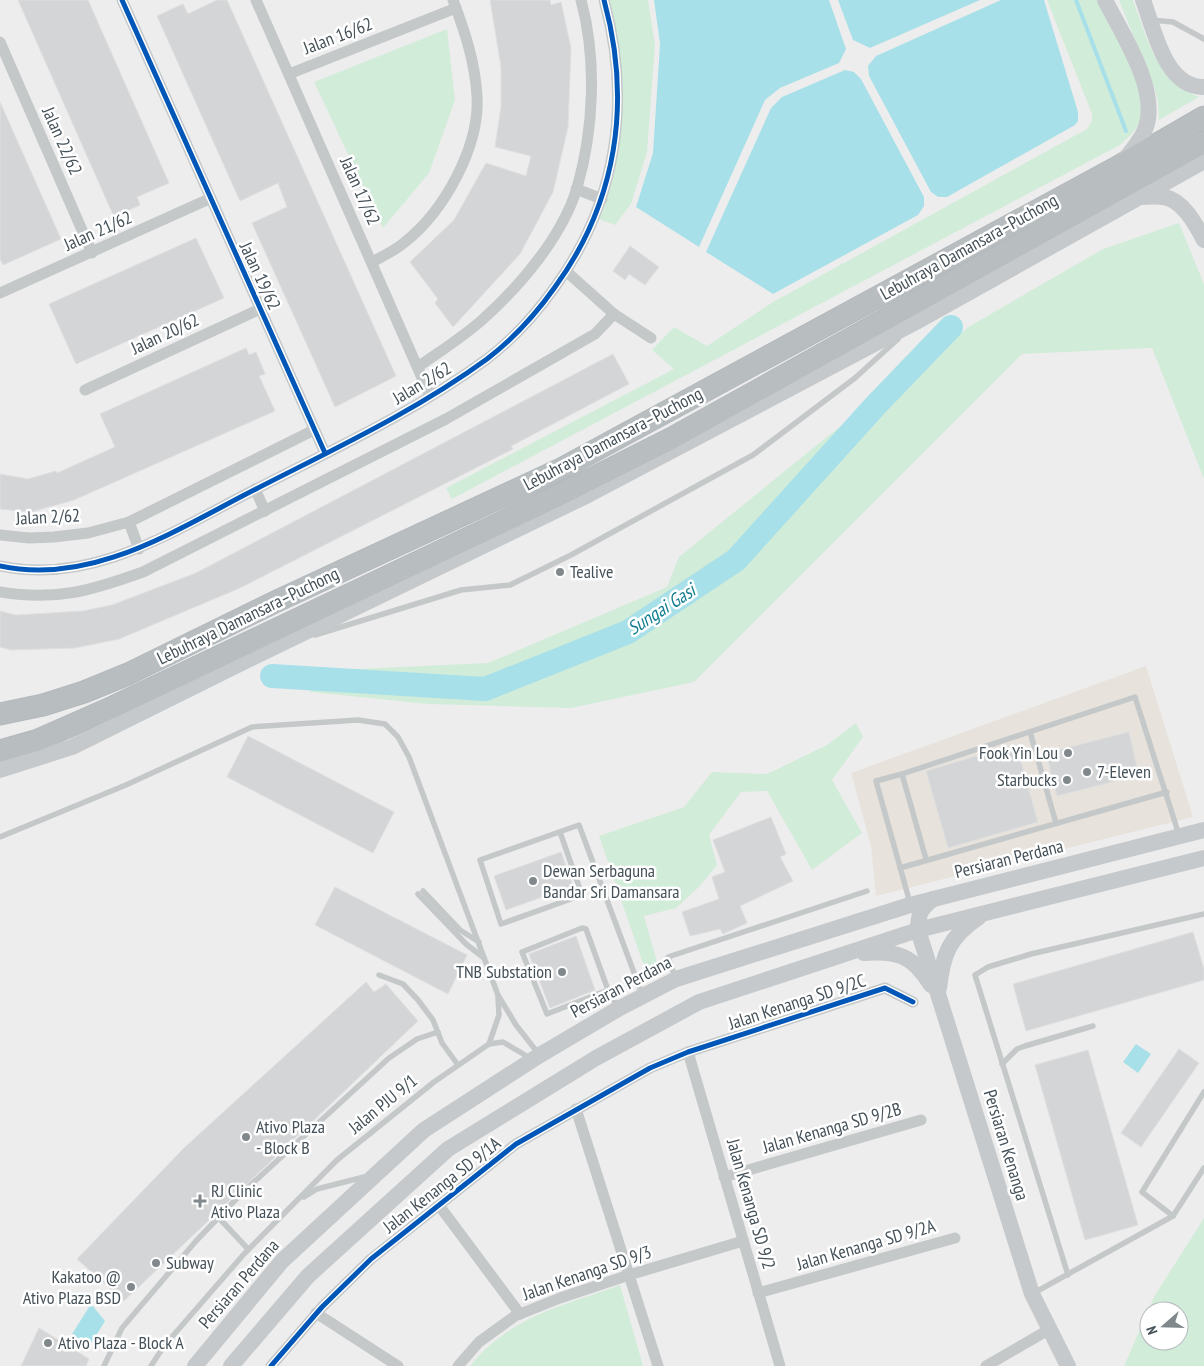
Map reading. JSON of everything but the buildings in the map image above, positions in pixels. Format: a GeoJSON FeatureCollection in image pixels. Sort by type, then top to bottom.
{"type":"FeatureCollection","features":[{"type":"Feature","properties":{"kind":"highway","name":"Lebuhraya Damansara–Puchong"},"geometry":{"type":"LineString","coordinates":[[0,714],[60,699],[128,674],[278,601],[559,470],[1120,165],[1204,117]]}},
{"type":"Feature","properties":{"kind":"highway"},"geometry":{"type":"LineString","coordinates":[[0,751],[65,729],[557,496],[672,438],[1204,142]]}},
{"type":"Feature","properties":{"kind":"main road"},"geometry":{"type":"LineString","coordinates":[[1105,0],[1144,82],[1150,107],[1146,126],[1140,140],[1120,165]]}},
{"type":"Feature","properties":{"kind":"main road"},"geometry":{"type":"LineString","coordinates":[[1143,0],[1168,66],[1182,81],[1198,87],[1204,87]]}},
{"type":"Feature","properties":{"kind":"main road"},"geometry":{"type":"LineString","coordinates":[[0,770],[72,747],[266,650],[588,495],[916,322],[1204,161]]}},
{"type":"Feature","properties":{"kind":"main road"},"geometry":{"type":"LineString","coordinates":[[1139,197],[1165,198],[1178,204],[1191,218],[1204,240]]}},
{"type":"Feature","properties":{"kind":"main road","name":"Persiaran Perdana"},"geometry":{"type":"LineString","coordinates":[[195,1366],[282,1261],[424,1130],[536,1058],[642,996],[676,979],[876,915],[1204,830]]}},
{"type":"Feature","properties":{"kind":"main road"},"geometry":{"type":"LineString","coordinates":[[231,1366],[308,1276],[448,1149],[596,1058],[699,1002],[918,930],[1204,858]]}},
{"type":"Feature","properties":{"kind":"main road","name":"Persiaran Kenanga"},"geometry":{"type":"LineString","coordinates":[[933,899],[921,907],[918,930],[1032,1294],[1068,1366]]}},
{"type":"Feature","properties":{"kind":"main road"},"geometry":{"type":"LineString","coordinates":[[938,995],[947,949],[957,934],[988,911]]}},
{"type":"Feature","properties":{"kind":"main road"},"geometry":{"type":"LineString","coordinates":[[876,915],[898,915],[910,922],[918,930]]}},
{"type":"Feature","properties":{"kind":"main road"},"geometry":{"type":"LineString","coordinates":[[840,955],[895,952],[908,958],[924,973],[938,995]]}},
{"type":"Feature","properties":{"kind":"street","name":"Jalan 19/62"},"geometry":{"type":"LineString","coordinates":[[122,0],[209,199],[325,453]]}},
{"type":"Feature","properties":{"kind":"street","name":"Jalan 17/62"},"geometry":{"type":"LineString","coordinates":[[256,0],[430,396]]}},
{"type":"Feature","properties":{"kind":"street","name":"Jalan 2/62"},"geometry":{"type":"LineString","coordinates":[[418,367],[482,320],[534,266],[560,225],[576,189],[590,119],[591,87],[585,13],[581,0]]}},
{"type":"Feature","properties":{"kind":"street","name":"Jalan 2/62"},"geometry":{"type":"LineString","coordinates":[[0,566],[32,570],[62,570],[100,562],[139,549],[325,453],[430,396],[495,352],[536,314],[584,244],[602,199],[614,150],[618,88],[612,29],[604,0]]}},
{"type":"Feature","properties":{"kind":"street","name":"Jalan 16/62"},"geometry":{"type":"LineString","coordinates":[[289,74],[455,4]]}},
{"type":"Feature","properties":{"kind":"street"},"geometry":{"type":"LineString","coordinates":[[372,262],[404,243],[430,220],[457,178],[471,143],[477,98],[471,52],[455,4]]}},
{"type":"Feature","properties":{"kind":"street","name":"Jalan 22/62"},"geometry":{"type":"LineString","coordinates":[[0,42],[92,253]]}},
{"type":"Feature","properties":{"kind":"street"},"geometry":{"type":"LineString","coordinates":[[576,189],[602,199]]}},
{"type":"Feature","properties":{"kind":"street","name":"Jalan 21/62"},"geometry":{"type":"LineString","coordinates":[[0,293],[209,199]]}},
{"type":"Feature","properties":{"kind":"street"},"geometry":{"type":"LineString","coordinates":[[566,272],[614,314],[651,338]]}},
{"type":"Feature","properties":{"kind":"street","name":"Jalan 20/62"},"geometry":{"type":"LineString","coordinates":[[85,390],[260,309]]}},
{"type":"Feature","properties":{"kind":"street"},"geometry":{"type":"LineString","coordinates":[[0,592],[25,596],[61,596],[98,588],[143,572],[455,414],[595,334],[614,314]]}},
{"type":"Feature","properties":{"kind":"street","name":"Jalan 2/62"},"geometry":{"type":"LineString","coordinates":[[0,535],[28,538],[54,537],[88,533],[128,522],[314,430]]}},
{"type":"Feature","properties":{"kind":"street"},"geometry":{"type":"LineString","coordinates":[[255,489],[265,511]]}},
{"type":"Feature","properties":{"kind":"street"},"geometry":{"type":"LineString","coordinates":[[128,522],[139,549]]}},
{"type":"Feature","properties":{"kind":"street","name":"Jalan Kenanga SD 9/2C"},"geometry":{"type":"LineString","coordinates":[[688,1052],[885,988],[913,1002]]}},
{"type":"Feature","properties":{"kind":"street","name":"Jalan Kenanga SD 9/1A"},"geometry":{"type":"LineString","coordinates":[[271,1366],[316,1313],[371,1259],[516,1144],[576,1108],[650,1068],[688,1052]]}},
{"type":"Feature","properties":{"kind":"street","name":"Jalan Kenanga SD 9/2"},"geometry":{"type":"LineString","coordinates":[[688,1052],[780,1366]]}},
{"type":"Feature","properties":{"kind":"street"},"geometry":{"type":"LineString","coordinates":[[576,1108],[658,1366]]}},
{"type":"Feature","properties":{"kind":"street","name":"Jalan Kenanga SD 9/2B"},"geometry":{"type":"LineString","coordinates":[[724,1177],[921,1120]]}},
{"type":"Feature","properties":{"kind":"street"},"geometry":{"type":"LineString","coordinates":[[438,1204],[520,1314]]}},
{"type":"Feature","properties":{"kind":"street","name":"Jalan Kenanga SD 9/2A"},"geometry":{"type":"LineString","coordinates":[[758,1293],[955,1238]]}},
{"type":"Feature","properties":{"kind":"street","name":"Jalan Kenanga SD 9/3"},"geometry":{"type":"LineString","coordinates":[[458,1366],[479,1342],[520,1314],[560,1298],[629,1275],[743,1241]]}},
{"type":"Feature","properties":{"kind":"street"},"geometry":{"type":"LineString","coordinates":[[316,1313],[398,1366]]}},
{"type":"Feature","properties":{"kind":"street"},"geometry":{"type":"LineString","coordinates":[[986,1366],[1050,1329]]}},
{"type":"Feature","properties":{"kind":"lane"},"geometry":{"type":"LineString","coordinates":[[1151,20],[1165,19],[1204,39]]}},
{"type":"Feature","properties":{"kind":"lane"},"geometry":{"type":"LineString","coordinates":[[266,650],[461,590],[510,585],[571,555],[753,454],[855,378],[916,322]]}},
{"type":"Feature","properties":{"kind":"lane"},"geometry":{"type":"LineString","coordinates":[[910,905],[876,782],[1135,697],[1179,836]]}},
{"type":"Feature","properties":{"kind":"lane"},"geometry":{"type":"LineString","coordinates":[[0,837],[126,785],[252,727],[358,720],[385,724],[398,737],[409,757],[498,995],[536,1058]]}},
{"type":"Feature","properties":{"kind":"lane"},"geometry":{"type":"LineString","coordinates":[[1030,732],[1056,823]]}},
{"type":"Feature","properties":{"kind":"lane"},"geometry":{"type":"LineString","coordinates":[[902,774],[926,860]]}},
{"type":"Feature","properties":{"kind":"lane"},"geometry":{"type":"LineString","coordinates":[[900,868],[1166,792]]}},
{"type":"Feature","properties":{"kind":"lane"},"geometry":{"type":"LineString","coordinates":[[560,832],[582,895],[501,924],[480,860],[560,832],[579,826],[642,996]]}},
{"type":"Feature","properties":{"kind":"lane"},"geometry":{"type":"LineString","coordinates":[[676,979],[668,957],[867,891]]}},
{"type":"Feature","properties":{"kind":"lane"},"geometry":{"type":"LineString","coordinates":[[478,942],[460,930],[420,893],[466,944],[485,960]]}},
{"type":"Feature","properties":{"kind":"lane"},"geometry":{"type":"LineString","coordinates":[[1068,1275],[975,975],[988,967],[1031,954],[1204,914]]}},
{"type":"Feature","properties":{"kind":"lane"},"geometry":{"type":"LineString","coordinates":[[608,990],[547,1014],[522,952],[582,928],[586,929],[608,990],[618,1009]]}},
{"type":"Feature","properties":{"kind":"lane"},"geometry":{"type":"LineString","coordinates":[[379,975],[403,984],[418,1000],[433,1020],[442,1043],[458,1065]]}},
{"type":"Feature","properties":{"kind":"lane"},"geometry":{"type":"LineString","coordinates":[[498,995],[499,1015],[489,1044],[503,1042],[536,1058]]}},
{"type":"Feature","properties":{"kind":"lane"},"geometry":{"type":"LineString","coordinates":[[1002,1064],[1017,1049],[1092,1026]]}},
{"type":"Feature","properties":{"kind":"lane"},"geometry":{"type":"LineString","coordinates":[[104,1366],[122,1328],[218,1218],[389,1058],[417,1039],[438,1032]]}},
{"type":"Feature","properties":{"kind":"lane","name":"Jalan PJU 9/1"},"geometry":{"type":"LineString","coordinates":[[150,1366],[194,1310],[248,1249],[337,1160],[383,1121],[489,1044]]}},
{"type":"Feature","properties":{"kind":"lane"},"geometry":{"type":"LineString","coordinates":[[1173,1216],[1142,1192],[1204,1092]]}},
{"type":"Feature","properties":{"kind":"lane"},"geometry":{"type":"LineString","coordinates":[[1032,1294],[1173,1216],[1204,1168]]}},
{"type":"Feature","properties":{"kind":"lane"},"geometry":{"type":"LineString","coordinates":[[296,1202],[317,1189],[375,1175]]}},
{"type":"Feature","properties":{"kind":"lane"},"geometry":{"type":"LineString","coordinates":[[218,1218],[248,1249]]}},
{"type":"Feature","properties":{"kind":"shaded area"},"geometry":{"type":"Polygon","coordinates":[[[1146,666],[1193,817],[876,896],[871,846],[851,773],[1146,666]]]}},
{"type":"Feature","properties":{"kind":"green space"},"geometry":{"type":"Polygon","coordinates":[[[607,0],[648,0],[655,45],[647,152],[631,204],[615,225],[596,218],[617,149],[607,0]]]}},
{"type":"Feature","properties":{"kind":"green space"},"geometry":{"type":"Polygon","coordinates":[[[1047,0],[1097,0],[1120,43],[1135,76],[1141,108],[1138,126],[1120,145],[452,499],[446,488],[674,369],[652,350],[674,327],[707,346],[773,302],[1087,129],[1092,121],[1092,114],[1047,0]]]}},
{"type":"Feature","properties":{"kind":"green space"},"geometry":{"type":"Polygon","coordinates":[[[1119,0],[1133,0],[1149,44],[1163,69],[1184,90],[1199,97],[1159,120],[1158,101],[1154,87],[1119,0]]]}},
{"type":"Feature","properties":{"kind":"green space"},"geometry":{"type":"Polygon","coordinates":[[[447,29],[455,100],[429,173],[383,228],[314,82],[447,29]]]}},
{"type":"Feature","properties":{"kind":"green space"},"geometry":{"type":"Polygon","coordinates":[[[1179,223],[1204,284],[1204,479],[1152,348],[1022,354],[694,682],[571,708],[428,704],[310,692],[312,671],[488,663],[667,587],[679,557],[828,436],[970,326],[1103,249],[1179,223]]]}},
{"type":"Feature","properties":{"kind":"green space"},"geometry":{"type":"Polygon","coordinates":[[[856,723],[863,737],[832,780],[862,833],[812,870],[767,791],[741,792],[709,835],[717,865],[699,887],[676,908],[644,916],[661,976],[648,978],[599,836],[684,807],[712,772],[767,774],[827,745],[856,723]]]}},
{"type":"Feature","properties":{"kind":"green space"},"geometry":{"type":"Polygon","coordinates":[[[1204,1218],[1204,1366],[1124,1366],[1139,1332],[1139,1351],[1189,1351],[1189,1301],[1152,1301],[1204,1218]]]}},
{"type":"Feature","properties":{"kind":"green space"},"geometry":{"type":"Polygon","coordinates":[[[620,1285],[643,1366],[470,1366],[502,1335],[520,1324],[558,1307],[620,1285]]]}},
{"type":"Feature","properties":{"kind":"water"},"geometry":{"type":"Polygon","coordinates":[[[654,0],[829,0],[846,49],[839,63],[780,88],[765,100],[699,247],[636,207],[653,153],[660,44],[654,0]]]}},
{"type":"Feature","properties":{"kind":"water"},"geometry":{"type":"Polygon","coordinates":[[[838,0],[980,0],[870,48],[853,40],[838,0]]]}},
{"type":"Feature","properties":{"kind":"water"},"geometry":{"type":"Polygon","coordinates":[[[1001,0],[1044,0],[1078,112],[1078,121],[1075,125],[947,197],[938,197],[931,192],[869,76],[868,66],[876,56],[1001,0]]]}},
{"type":"Feature","properties":{"kind":"water"},"geometry":{"type":"Polygon","coordinates":[[[845,70],[854,72],[861,79],[924,197],[924,206],[918,215],[773,294],[706,252],[771,108],[782,97],[845,70]]]}},
{"type":"Feature","properties":{"kind":"water"},"geometry":{"type":"Polygon","coordinates":[[[1136,1044],[1151,1054],[1138,1073],[1123,1062],[1136,1044]]]}},
{"type":"Feature","properties":{"kind":"water"},"geometry":{"type":"Polygon","coordinates":[[[91,1304],[105,1321],[89,1347],[72,1334],[91,1304]]]}},
{"type":"Feature","properties":{"kind":"waterway"},"geometry":{"type":"LineString","coordinates":[[1076,0],[1126,131]]}},
{"type":"Feature","properties":{"kind":"waterway","name":"Sungai Gasi"},"geometry":{"type":"LineString","coordinates":[[272,676],[485,689],[628,632],[736,560],[875,406],[951,327]]}},
{"type":"Feature","properties":{"kind":"cycle path"},"geometry":{"type":"LineString","coordinates":[[122,0],[325,453]]}},
{"type":"Feature","properties":{"kind":"cycle path"},"geometry":{"type":"LineString","coordinates":[[0,566],[34,570],[68,568],[101,561],[165,536],[345,444],[432,396],[487,359],[506,343],[540,307],[576,254],[593,221],[605,186],[613,150],[617,113],[617,76],[604,0]]}},
{"type":"Feature","properties":{"kind":"cycle path"},"geometry":{"type":"LineString","coordinates":[[271,1366],[322,1307],[371,1259],[516,1144],[650,1068],[688,1052],[885,988],[913,1002]]}},
{"type":"Feature","properties":{"kind":"place","name":"Tealive"},"geometry":{"type":"Point","coordinates":[560,572]}},
{"type":"Feature","properties":{"kind":"place","name":"Fook Yin Lou"},"geometry":{"type":"Point","coordinates":[1068,753]}},
{"type":"Feature","properties":{"kind":"place","name":"7-Eleven"},"geometry":{"type":"Point","coordinates":[1087,772]}},
{"type":"Feature","properties":{"kind":"place","name":"Starbucks"},"geometry":{"type":"Point","coordinates":[1067,780]}},
{"type":"Feature","properties":{"kind":"place","name":"Dewan Serbaguna Bandar Sri Damansara"},"geometry":{"type":"Point","coordinates":[533,881]}},
{"type":"Feature","properties":{"kind":"place","name":"TNB Substation"},"geometry":{"type":"Point","coordinates":[562,972]}},
{"type":"Feature","properties":{"kind":"place","name":"Ativo Plaza - Block B"},"geometry":{"type":"Point","coordinates":[246,1137]}},
{"type":"Feature","properties":{"kind":"place","name":"RJ Clinic Ativo Plaza"},"geometry":{"type":"Point","coordinates":[200,1201]}},
{"type":"Feature","properties":{"kind":"place","name":"Subway"},"geometry":{"type":"Point","coordinates":[156,1263]}},
{"type":"Feature","properties":{"kind":"place","name":"Kakatoo @ Ativo Plaza BSD"},"geometry":{"type":"Point","coordinates":[131,1287]}},
{"type":"Feature","properties":{"kind":"place","name":"Ativo Plaza - Block A"},"geometry":{"type":"Point","coordinates":[48,1343]}}]}
